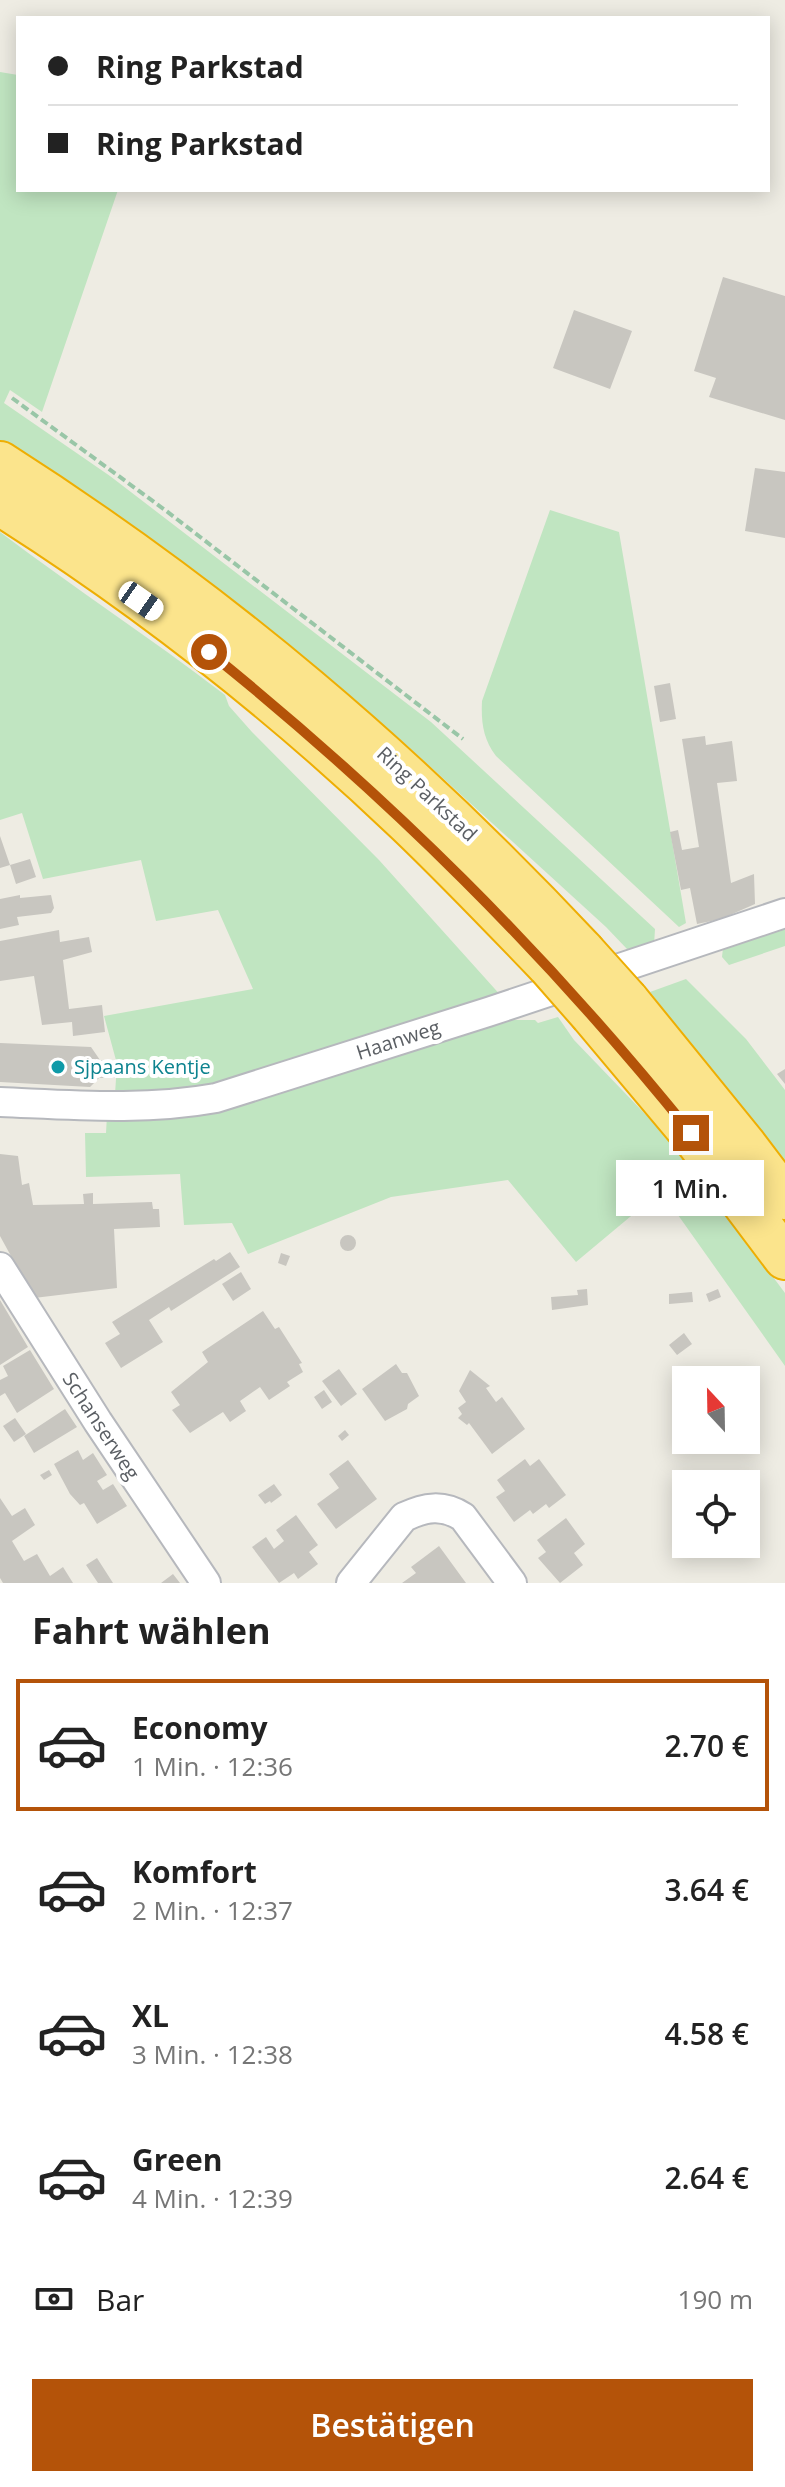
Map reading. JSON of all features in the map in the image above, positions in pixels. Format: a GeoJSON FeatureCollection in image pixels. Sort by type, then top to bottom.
{"type":"FeatureCollection","features":[{"type":"Feature","properties":{"kind":"highway","name":"Ring Parkstad"},"geometry":{"type":"LineString","coordinates":[[0,463],[179,585],[353,725],[485,849],[566,959],[785,1198]]}},
{"type":"Feature","properties":{"kind":"highway","name":"Ring Parkstad"},"geometry":{"type":"LineString","coordinates":[[0,504],[165,617],[252,686],[566,959]]}},
{"type":"Feature","properties":{"kind":"highway","name":"Ring Parkstad"},"geometry":{"type":"LineString","coordinates":[[609,1007],[691,1133],[785,1258]]}},
{"type":"Feature","properties":{"kind":"street","name":"Haanweg"},"geometry":{"type":"LineString","coordinates":[[0,1102],[141,1107],[180,1105],[216,1098],[785,913]]}},
{"type":"Feature","properties":{"kind":"street","name":"Schanserweg"},"geometry":{"type":"LineString","coordinates":[[0,1267],[98,1422],[206,1583]]}},
{"type":"Feature","properties":{"kind":"street"},"geometry":{"type":"LineString","coordinates":[[351,1583],[404,1517],[428,1508],[440,1508],[463,1517],[512,1583]]}},
{"type":"Feature","properties":{"kind":"path"},"geometry":{"type":"LineString","coordinates":[[12,398],[165,510],[463,739]]}},
{"type":"Feature","properties":{"kind":"green space"},"geometry":{"type":"Polygon","coordinates":[[[0,72],[16,75],[16,192],[117,192],[42,412],[10,390],[4,403],[110,476],[431,722],[655,929],[654,945],[634,952],[627,949],[400,739],[0,443],[0,72]]]}},
{"type":"Feature","properties":{"kind":"green space"},"geometry":{"type":"Polygon","coordinates":[[[550,510],[619,532],[686,923],[679,927],[496,756],[486,737],[482,701],[550,510]]]}},
{"type":"Feature","properties":{"kind":"green space"},"geometry":{"type":"Polygon","coordinates":[[[0,532],[225,695],[229,706],[252,732],[379,860],[503,998],[225,1086],[115,1094],[117,1064],[104,1016],[253,989],[218,910],[156,921],[141,860],[43,879],[22,813],[0,820],[0,532]]]}},
{"type":"Feature","properties":{"kind":"green space"},"geometry":{"type":"Polygon","coordinates":[[[785,928],[785,946],[729,965],[722,957],[723,948],[785,928]]]}},
{"type":"Feature","properties":{"kind":"green space"},"geometry":{"type":"Polygon","coordinates":[[[686,979],[746,1039],[785,1090],[785,1167],[650,992],[686,979]]]}},
{"type":"Feature","properties":{"kind":"green space"},"geometry":{"type":"Polygon","coordinates":[[[558,1017],[574,1040],[672,1142],[785,1293],[785,1366],[661,1191],[576,1262],[508,1180],[391,1197],[248,1254],[232,1223],[184,1225],[180,1174],[86,1177],[85,1133],[106,1133],[107,1115],[493,1020],[535,1020],[538,1023],[558,1017]]]}},
{"type":"Feature","properties":{"kind":"building"},"geometry":{"type":"Polygon","coordinates":[[[723,277],[785,296],[785,420],[709,397],[716,378],[694,371],[723,277]]]}},
{"type":"Feature","properties":{"kind":"building"},"geometry":{"type":"Polygon","coordinates":[[[574,310],[632,331],[610,389],[553,368],[574,310]]]}},
{"type":"Feature","properties":{"kind":"building"},"geometry":{"type":"Polygon","coordinates":[[[755,468],[785,472],[785,538],[745,531],[755,468]]]}},
{"type":"Feature","properties":{"kind":"building"},"geometry":{"type":"Polygon","coordinates":[[[670,683],[676,719],[660,722],[654,686],[670,683]]]}},
{"type":"Feature","properties":{"kind":"building"},"geometry":{"type":"Polygon","coordinates":[[[705,736],[706,745],[732,741],[737,781],[717,783],[731,883],[754,874],[755,904],[721,919],[697,924],[690,888],[681,890],[670,832],[678,830],[682,850],[699,847],[682,739],[705,736]]]}},
{"type":"Feature","properties":{"kind":"building"},"geometry":{"type":"Polygon","coordinates":[[[0,836],[10,865],[0,868],[0,836]]]}},
{"type":"Feature","properties":{"kind":"building"},"geometry":{"type":"Polygon","coordinates":[[[30,859],[36,877],[16,884],[10,865],[30,859]]]}},
{"type":"Feature","properties":{"kind":"building"},"geometry":{"type":"Polygon","coordinates":[[[20,895],[20,898],[51,895],[54,908],[51,913],[17,917],[19,925],[0,929],[0,899],[20,895]]]}},
{"type":"Feature","properties":{"kind":"building"},"geometry":{"type":"Polygon","coordinates":[[[59,930],[60,942],[89,937],[92,952],[63,960],[69,1009],[102,1005],[105,1032],[73,1036],[72,1022],[42,1025],[34,976],[0,981],[0,941],[59,930]]]}},
{"type":"Feature","properties":{"kind":"building","name":"Sjpaans Kentje"},"geometry":{"type":"Polygon","coordinates":[[[0,1043],[91,1047],[100,1060],[115,1061],[115,1078],[99,1078],[90,1087],[0,1082],[0,1043]]]}},
{"type":"Feature","properties":{"kind":"building"},"geometry":{"type":"Polygon","coordinates":[[[785,1069],[785,1084],[777,1074],[785,1069]]]}},
{"type":"Feature","properties":{"kind":"building"},"geometry":{"type":"Polygon","coordinates":[[[0,1154],[18,1156],[22,1185],[29,1183],[33,1205],[84,1204],[83,1194],[93,1193],[93,1204],[152,1202],[153,1209],[159,1209],[160,1227],[114,1229],[117,1288],[34,1298],[0,1236],[0,1154]]]}},
{"type":"Feature","properties":{"kind":"building"},"geometry":{"type":"Polygon","coordinates":[[[348,1235],[354,1237],[354,1249],[348,1251],[342,1249],[340,1243],[342,1237],[348,1235]]]}},
{"type":"Feature","properties":{"kind":"building"},"geometry":{"type":"Polygon","coordinates":[[[230,1252],[240,1267],[171,1311],[169,1307],[149,1320],[163,1342],[121,1368],[105,1343],[120,1334],[112,1322],[230,1252]]]}},
{"type":"Feature","properties":{"kind":"building"},"geometry":{"type":"Polygon","coordinates":[[[281,1253],[290,1256],[286,1266],[278,1263],[281,1253]]]}},
{"type":"Feature","properties":{"kind":"building"},"geometry":{"type":"Polygon","coordinates":[[[241,1272],[251,1289],[233,1301],[222,1284],[241,1272]]]}},
{"type":"Feature","properties":{"kind":"building"},"geometry":{"type":"Polygon","coordinates":[[[587,1289],[588,1305],[552,1310],[551,1297],[578,1295],[577,1290],[587,1289]]]}},
{"type":"Feature","properties":{"kind":"building"},"geometry":{"type":"Polygon","coordinates":[[[718,1289],[721,1297],[709,1302],[706,1294],[718,1289]]]}},
{"type":"Feature","properties":{"kind":"building"},"geometry":{"type":"Polygon","coordinates":[[[692,1292],[693,1302],[669,1304],[669,1294],[692,1292]]]}},
{"type":"Feature","properties":{"kind":"building"},"geometry":{"type":"Polygon","coordinates":[[[0,1300],[28,1347],[0,1365],[0,1300]]]}},
{"type":"Feature","properties":{"kind":"building"},"geometry":{"type":"Polygon","coordinates":[[[263,1311],[275,1329],[279,1327],[302,1363],[299,1364],[303,1372],[287,1382],[290,1386],[269,1400],[260,1387],[240,1401],[246,1411],[230,1422],[223,1412],[190,1433],[172,1410],[180,1405],[171,1392],[208,1362],[202,1352],[263,1311]]]}},
{"type":"Feature","properties":{"kind":"building"},"geometry":{"type":"Polygon","coordinates":[[[684,1333],[692,1344],[677,1355],[669,1345],[684,1333]]]}},
{"type":"Feature","properties":{"kind":"building"},"geometry":{"type":"Polygon","coordinates":[[[30,1350],[54,1389],[17,1413],[5,1393],[0,1396],[0,1380],[8,1376],[3,1366],[30,1350]]]}},
{"type":"Feature","properties":{"kind":"building"},"geometry":{"type":"Polygon","coordinates":[[[396,1364],[402,1373],[407,1373],[419,1396],[408,1404],[407,1409],[385,1421],[362,1389],[396,1364]]]}},
{"type":"Feature","properties":{"kind":"building"},"geometry":{"type":"Polygon","coordinates":[[[339,1369],[357,1394],[341,1406],[322,1381],[339,1369]]]}},
{"type":"Feature","properties":{"kind":"building"},"geometry":{"type":"Polygon","coordinates":[[[470,1370],[490,1386],[486,1388],[496,1402],[502,1397],[525,1429],[492,1454],[469,1423],[467,1425],[458,1418],[462,1414],[458,1408],[466,1402],[459,1391],[470,1370]]]}},
{"type":"Feature","properties":{"kind":"building"},"geometry":{"type":"Polygon","coordinates":[[[324,1390],[332,1402],[322,1409],[314,1397],[324,1390]]]}},
{"type":"Feature","properties":{"kind":"building"},"geometry":{"type":"Polygon","coordinates":[[[65,1409],[77,1427],[34,1453],[24,1436],[65,1409]]]}},
{"type":"Feature","properties":{"kind":"building"},"geometry":{"type":"Polygon","coordinates":[[[15,1418],[26,1434],[14,1442],[3,1426],[15,1418]]]}},
{"type":"Feature","properties":{"kind":"building"},"geometry":{"type":"Polygon","coordinates":[[[345,1430],[349,1435],[342,1441],[338,1436],[345,1430]]]}},
{"type":"Feature","properties":{"kind":"building"},"geometry":{"type":"Polygon","coordinates":[[[78,1450],[83,1460],[93,1453],[107,1475],[97,1481],[103,1490],[113,1484],[127,1506],[97,1524],[84,1503],[80,1505],[70,1494],[54,1464],[78,1450]]]}},
{"type":"Feature","properties":{"kind":"building"},"geometry":{"type":"Polygon","coordinates":[[[525,1459],[530,1466],[539,1459],[566,1495],[549,1508],[546,1504],[533,1514],[530,1510],[514,1522],[496,1497],[505,1491],[497,1480],[525,1459]]]}},
{"type":"Feature","properties":{"kind":"building"},"geometry":{"type":"Polygon","coordinates":[[[348,1460],[377,1499],[336,1529],[317,1504],[339,1488],[329,1474],[348,1460]]]}},
{"type":"Feature","properties":{"kind":"building"},"geometry":{"type":"Polygon","coordinates":[[[49,1470],[52,1475],[44,1480],[40,1475],[49,1470]]]}},
{"type":"Feature","properties":{"kind":"building"},"geometry":{"type":"Polygon","coordinates":[[[274,1484],[282,1495],[265,1504],[258,1495],[274,1484]]]}},
{"type":"Feature","properties":{"kind":"building"},"geometry":{"type":"Polygon","coordinates":[[[0,1498],[12,1516],[25,1508],[35,1525],[12,1541],[24,1561],[37,1554],[50,1576],[63,1567],[73,1583],[3,1583],[0,1578],[0,1498]]]}},
{"type":"Feature","properties":{"kind":"building"},"geometry":{"type":"Polygon","coordinates":[[[296,1515],[318,1545],[309,1552],[318,1564],[298,1579],[294,1573],[279,1583],[252,1547],[266,1537],[274,1549],[284,1541],[276,1530],[296,1515]]]}},
{"type":"Feature","properties":{"kind":"building"},"geometry":{"type":"Polygon","coordinates":[[[566,1518],[585,1544],[574,1553],[583,1565],[560,1583],[538,1558],[546,1552],[537,1540],[566,1518]]]}},
{"type":"Feature","properties":{"kind":"building"},"geometry":{"type":"Polygon","coordinates":[[[439,1546],[466,1583],[402,1583],[416,1573],[411,1567],[439,1546]]]}},
{"type":"Feature","properties":{"kind":"building"},"geometry":{"type":"Polygon","coordinates":[[[97,1558],[113,1583],[98,1583],[86,1565],[97,1558]]]}},
{"type":"Feature","properties":{"kind":"building"},"geometry":{"type":"Polygon","coordinates":[[[173,1574],[180,1583],[161,1583],[173,1574]]]}},
{"type":"Feature","properties":{"kind":"place","name":"Sjpaans Kentje"},"geometry":{"type":"Point","coordinates":[58,1067]}},
{"type":"Feature","properties":{"kind":"route"},"geometry":{"type":"LineString","coordinates":[[209,652],[336,757],[408,823],[549,966],[691,1133]]}}]}
